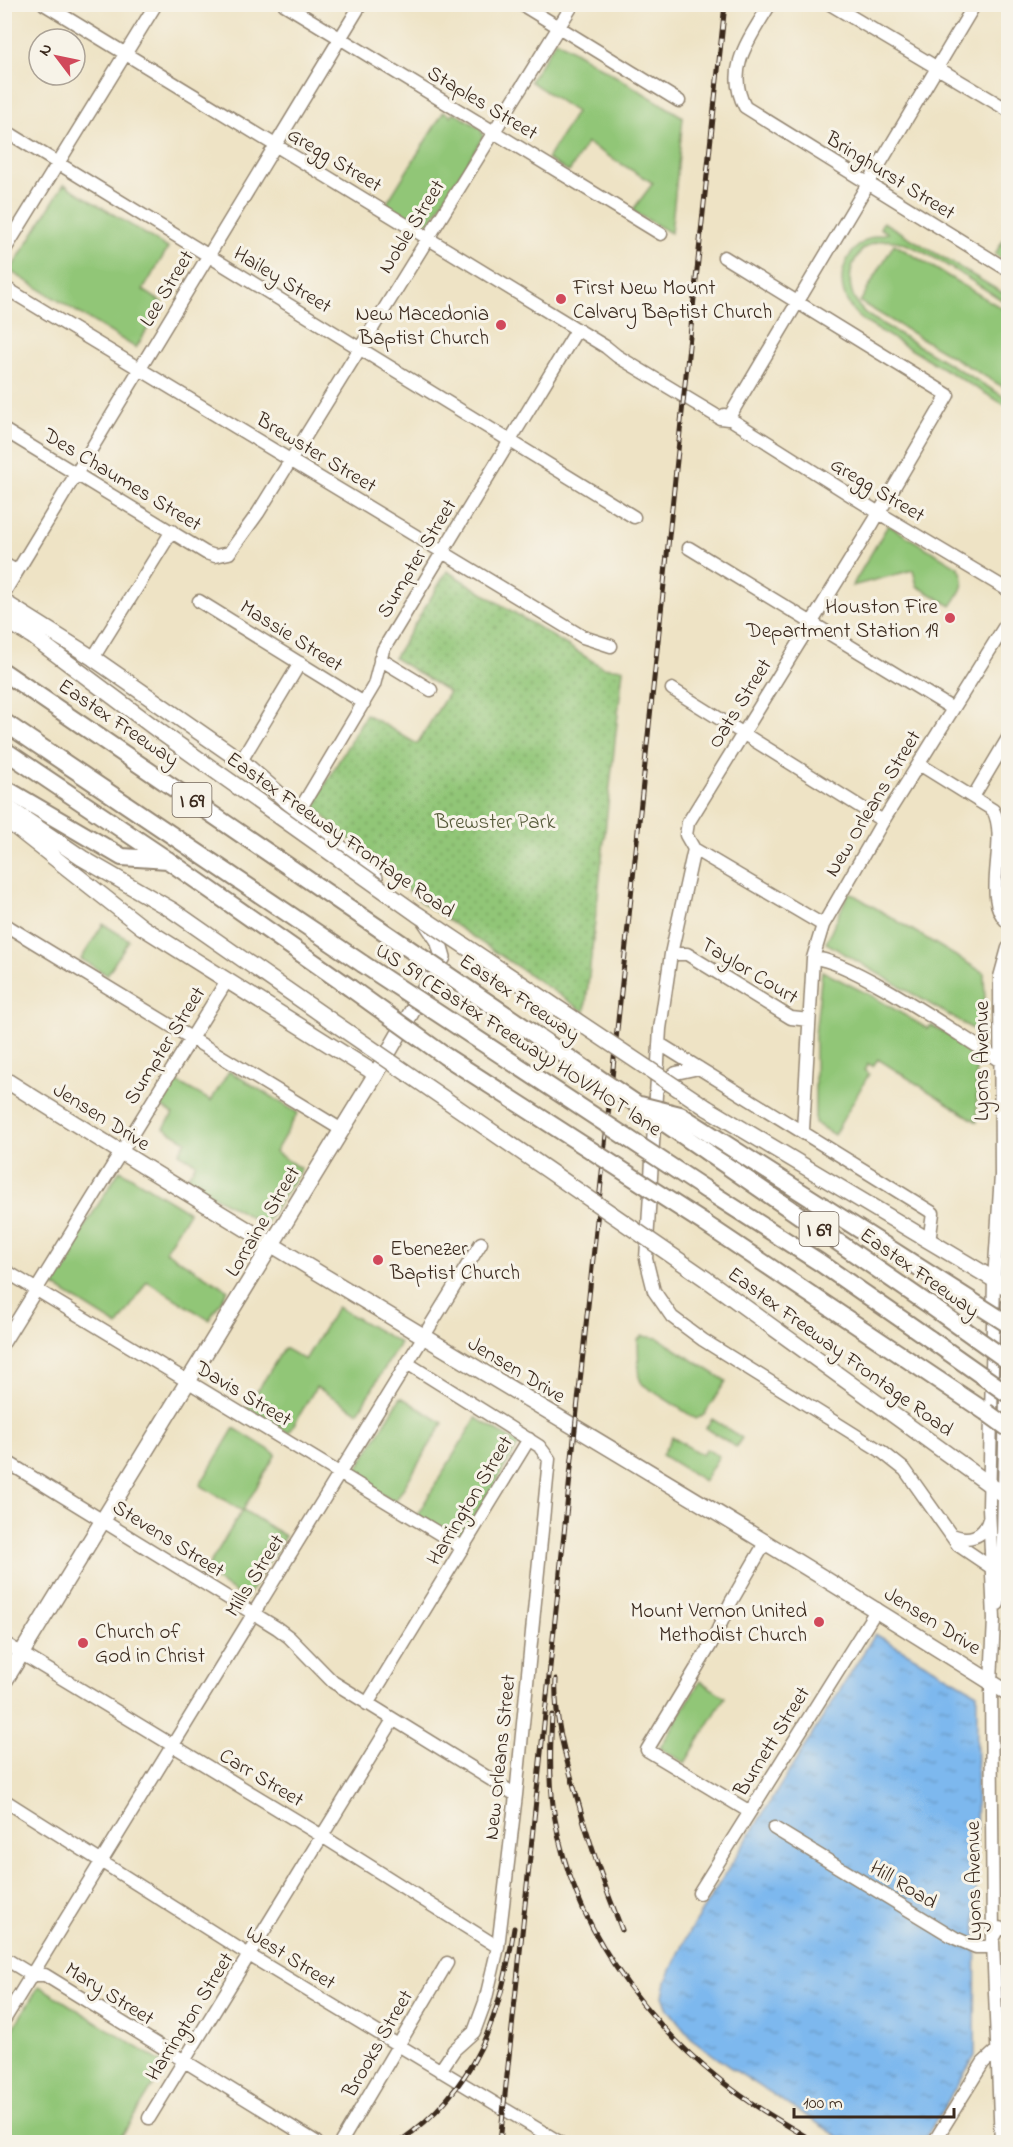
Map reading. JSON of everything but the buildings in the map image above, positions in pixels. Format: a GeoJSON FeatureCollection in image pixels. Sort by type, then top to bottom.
{"type":"FeatureCollection","features":[{"type":"Feature","properties":{"kind":"highway","name":"Eastex Freeway"},"geometry":{"type":"LineString","coordinates":[[4,672],[640,1105],[1008,1361]]}},
{"type":"Feature","properties":{"kind":"highway","name":"US 59 (Eastex Freeway) HOV/HOT lane"},"geometry":{"type":"LineString","coordinates":[[4,722],[363,964],[819,1262],[1008,1394]]}},
{"type":"Feature","properties":{"kind":"highway"},"geometry":{"type":"LineString","coordinates":[[4,750],[169,861],[445,1056],[704,1223],[927,1371],[1008,1428]]}},
{"type":"Feature","properties":{"kind":"highway"},"geometry":{"type":"LineString","coordinates":[[4,788],[122,857],[169,861]]}},
{"type":"Feature","properties":{"kind":"highway"},"geometry":{"type":"LineString","coordinates":[[640,1105],[680,1115],[1008,1324]]}},
{"type":"Feature","properties":{"kind":"main road"},"geometry":{"type":"LineString","coordinates":[[4,602],[93,658],[241,761],[299,812]]}},
{"type":"Feature","properties":{"kind":"main road","name":"Eastex Freeway Frontage Road"},"geometry":{"type":"LineString","coordinates":[[4,619],[32,636],[159,731],[417,914],[707,1108],[1008,1288]]}},
{"type":"Feature","properties":{"kind":"main road","name":"Eastex Freeway Frontage Road"},"geometry":{"type":"LineString","coordinates":[[4,805],[82,858],[172,910],[706,1280],[1007,1497]]}},
{"type":"Feature","properties":{"kind":"main road","name":"Lorraine Street"},"geometry":{"type":"LineString","coordinates":[[4,1682],[376,1074],[443,957],[442,950],[425,922],[299,812]]}},
{"type":"Feature","properties":{"kind":"main road"},"geometry":{"type":"LineString","coordinates":[[4,818],[142,927],[226,982],[376,1074]]}},
{"type":"Feature","properties":{"kind":"main road","name":"Jensen Drive"},"geometry":{"type":"LineString","coordinates":[[4,1079],[120,1154],[273,1243],[423,1337],[877,1609],[1008,1692]]}},
{"type":"Feature","properties":{"kind":"main road"},"geometry":{"type":"LineString","coordinates":[[997,1568],[1008,1551]]}},
{"type":"Feature","properties":{"kind":"street","name":"Gregg Street"},"geometry":{"type":"LineString","coordinates":[[44,4],[577,330],[606,347],[620,351],[879,513],[1008,590]]}},
{"type":"Feature","properties":{"kind":"street"},"geometry":{"type":"LineString","coordinates":[[4,251],[156,4]]}},
{"type":"Feature","properties":{"kind":"street","name":"Staples Street"},"geometry":{"type":"LineString","coordinates":[[284,4],[661,234]]}},
{"type":"Feature","properties":{"kind":"street","name":"Lee Street"},"geometry":{"type":"LineString","coordinates":[[4,593],[362,4]]}},
{"type":"Feature","properties":{"kind":"street"},"geometry":{"type":"LineString","coordinates":[[521,4],[679,101]]}},
{"type":"Feature","properties":{"kind":"street","name":"Noble Street"},"geometry":{"type":"LineString","coordinates":[[222,556],[235,547],[573,4]]}},
{"type":"Feature","properties":{"kind":"street","name":"Bringhurst Street"},"geometry":{"type":"LineString","coordinates":[[770,4],[745,47],[737,68],[739,92],[745,107],[1008,270]]}},
{"type":"Feature","properties":{"kind":"street"},"geometry":{"type":"LineString","coordinates":[[830,4],[1008,110]]}},
{"type":"Feature","properties":{"kind":"street"},"geometry":{"type":"LineString","coordinates":[[728,419],[975,4]]}},
{"type":"Feature","properties":{"kind":"street","name":"Hailey Street"},"geometry":{"type":"LineString","coordinates":[[4,130],[634,516]]}},
{"type":"Feature","properties":{"kind":"street"},"geometry":{"type":"LineString","coordinates":[[724,257],[799,303]]}},
{"type":"Feature","properties":{"kind":"street","name":"Brewster Street"},"geometry":{"type":"LineString","coordinates":[[4,287],[583,637],[611,646]]}},
{"type":"Feature","properties":{"kind":"street","name":"Oats Street"},"geometry":{"type":"LineString","coordinates":[[694,849],[686,836],[688,823],[879,513],[948,395],[799,303]]}},
{"type":"Feature","properties":{"kind":"street","name":"Sumpter Street"},"geometry":{"type":"LineString","coordinates":[[299,812],[374,685],[380,659],[442,551],[577,330]]}},
{"type":"Feature","properties":{"kind":"street","name":"Des Chaumes Street"},"geometry":{"type":"LineString","coordinates":[[4,430],[206,553],[222,556]]}},
{"type":"Feature","properties":{"kind":"street"},"geometry":{"type":"LineString","coordinates":[[93,658],[172,531]]}},
{"type":"Feature","properties":{"kind":"street"},"geometry":{"type":"LineString","coordinates":[[689,548],[953,709]]}},
{"type":"Feature","properties":{"kind":"street"},"geometry":{"type":"LineString","coordinates":[[4,564],[16,571]]}},
{"type":"Feature","properties":{"kind":"street","name":"Massie Street"},"geometry":{"type":"LineString","coordinates":[[200,601],[364,703]]}},
{"type":"Feature","properties":{"kind":"street","name":"New Orleans Street"},"geometry":{"type":"LineString","coordinates":[[808,1020],[813,958],[823,925],[884,821],[1008,621]]}},
{"type":"Feature","properties":{"kind":"street"},"geometry":{"type":"LineString","coordinates":[[380,659],[431,690]]}},
{"type":"Feature","properties":{"kind":"street"},"geometry":{"type":"LineString","coordinates":[[241,761],[300,663]]}},
{"type":"Feature","properties":{"kind":"street"},"geometry":{"type":"LineString","coordinates":[[672,689],[884,821]]}},
{"type":"Feature","properties":{"kind":"street"},"geometry":{"type":"LineString","coordinates":[[973,797],[1008,738]]}},
{"type":"Feature","properties":{"kind":"street"},"geometry":{"type":"LineString","coordinates":[[919,764],[993,810],[998,820],[997,898],[999,912],[1008,923]]}},
{"type":"Feature","properties":{"kind":"street"},"geometry":{"type":"LineString","coordinates":[[694,849],[823,925]]}},
{"type":"Feature","properties":{"kind":"street","name":"Taylor Court"},"geometry":{"type":"LineString","coordinates":[[660,1044],[671,954],[694,849]]}},
{"type":"Feature","properties":{"kind":"street"},"geometry":{"type":"LineString","coordinates":[[4,924],[342,1130]]}},
{"type":"Feature","properties":{"kind":"street","name":"Lyons Avenue"},"geometry":{"type":"LineString","coordinates":[[1002,2142],[1005,2111],[997,2050],[993,1942],[991,1682],[994,1619],[1002,1586],[989,1517],[989,1484],[994,1280],[1001,1175],[1005,1159],[999,1060],[1000,977],[1008,948]]}},
{"type":"Feature","properties":{"kind":"street","name":"Taylor Court"},"geometry":{"type":"LineString","coordinates":[[671,954],[687,954],[791,1018],[808,1020],[803,1131]]}},
{"type":"Feature","properties":{"kind":"street"},"geometry":{"type":"LineString","coordinates":[[813,958],[834,962],[868,980],[999,1060]]}},
{"type":"Feature","properties":{"kind":"street","name":"Sumpter Street"},"geometry":{"type":"LineString","coordinates":[[4,1342],[226,982]]}},
{"type":"Feature","properties":{"kind":"street"},"geometry":{"type":"LineString","coordinates":[[929,1242],[933,1213],[660,1044],[646,1259],[654,1291],[672,1317],[703,1340],[881,1451],[905,1470],[958,1545],[997,1568]]}},
{"type":"Feature","properties":{"kind":"street"},"geometry":{"type":"LineString","coordinates":[[657,1088],[676,1073],[699,1068]]}},
{"type":"Feature","properties":{"kind":"street","name":"Lyons Avenue"},"geometry":{"type":"LineString","coordinates":[[1001,1175],[1008,1200],[1008,1268]]}},
{"type":"Feature","properties":{"kind":"street","name":"Mills Street"},"geometry":{"type":"LineString","coordinates":[[4,2020],[481,1243]]}},
{"type":"Feature","properties":{"kind":"street","name":"Davis Street"},"geometry":{"type":"LineString","coordinates":[[4,1270],[463,1548]]}},
{"type":"Feature","properties":{"kind":"street","name":"Lyons Avenue"},"geometry":{"type":"LineString","coordinates":[[997,1568],[1007,1497],[1008,1304]]}},
{"type":"Feature","properties":{"kind":"street","name":"Harrington Street"},"geometry":{"type":"LineString","coordinates":[[367,1704],[529,1439],[407,1363]]}},
{"type":"Feature","properties":{"kind":"street","name":"New Orleans Street"},"geometry":{"type":"LineString","coordinates":[[440,2071],[454,2050],[474,2032],[485,2002],[498,1947],[516,1795],[549,1459],[539,1446],[529,1439]]}},
{"type":"Feature","properties":{"kind":"street","name":"Stevens Street"},"geometry":{"type":"LineString","coordinates":[[4,1460],[289,1637],[315,1667],[367,1704],[516,1795]]}},
{"type":"Feature","properties":{"kind":"street"},"geometry":{"type":"LineString","coordinates":[[950,1534],[961,1539],[978,1536],[987,1526],[989,1517]]}},
{"type":"Feature","properties":{"kind":"street"},"geometry":{"type":"LineString","coordinates":[[750,1812],[647,1750],[711,1644],[731,1602],[765,1543]]}},
{"type":"Feature","properties":{"kind":"street","name":"Burnett Street"},"geometry":{"type":"LineString","coordinates":[[699,1893],[877,1609]]}},
{"type":"Feature","properties":{"kind":"street","name":"Carr Street"},"geometry":{"type":"LineString","coordinates":[[4,1643],[322,1836],[498,1947]]}},
{"type":"Feature","properties":{"kind":"street","name":"Harrington Street"},"geometry":{"type":"LineString","coordinates":[[149,2118],[393,1720]]}},
{"type":"Feature","properties":{"kind":"street","name":"West Street"},"geometry":{"type":"LineString","coordinates":[[4,1800],[249,1955],[559,2142]]}},
{"type":"Feature","properties":{"kind":"street","name":"Hill Road"},"geometry":{"type":"LineString","coordinates":[[774,1828],[956,1938],[984,1949],[993,1942]]}},
{"type":"Feature","properties":{"kind":"street"},"geometry":{"type":"LineString","coordinates":[[993,1942],[999,1928],[1008,1930]]}},
{"type":"Feature","properties":{"kind":"street","name":"Mary Street"},"geometry":{"type":"LineString","coordinates":[[4,1958],[32,1975],[45,1975],[316,2142]]}},
{"type":"Feature","properties":{"kind":"street","name":"Brooks Street"},"geometry":{"type":"LineString","coordinates":[[341,2142],[447,1963]]}},
{"type":"Feature","properties":{"kind":"street"},"geometry":{"type":"LineString","coordinates":[[934,2142],[983,2063],[997,2050]]}},
{"type":"Feature","properties":{"kind":"green space"},"geometry":{"type":"Polygon","coordinates":[[[556,40],[683,117],[671,233],[632,211],[653,183],[587,143],[569,172],[547,159],[576,112],[530,81],[556,40]]]}},
{"type":"Feature","properties":{"kind":"green space"},"geometry":{"type":"Polygon","coordinates":[[[444,111],[451,116],[454,112],[481,129],[483,137],[431,221],[419,226],[385,206],[444,111]]]}},
{"type":"Feature","properties":{"kind":"green space"},"geometry":{"type":"Polygon","coordinates":[[[64,184],[168,248],[143,290],[163,303],[136,348],[10,271],[64,184]]]}},
{"type":"Feature","properties":{"kind":"green space"},"geometry":{"type":"Polygon","coordinates":[[[883,222],[1008,296],[1008,304],[920,250],[895,241],[880,241],[867,246],[852,266],[850,279],[852,293],[858,305],[869,316],[1008,399],[1008,407],[865,322],[853,310],[845,297],[842,283],[843,269],[849,257],[859,246],[872,238],[888,233],[880,228],[883,222]]]}},
{"type":"Feature","properties":{"kind":"green space"},"geometry":{"type":"Polygon","coordinates":[[[1008,232],[1008,263],[995,254],[1008,232]]]}},
{"type":"Feature","properties":{"kind":"green space"},"geometry":{"type":"Polygon","coordinates":[[[894,244],[1008,312],[1008,390],[860,302],[894,244]]]}},
{"type":"Feature","properties":{"kind":"green space"},"geometry":{"type":"Polygon","coordinates":[[[888,525],[958,567],[963,583],[951,606],[917,586],[913,570],[852,586],[888,525]]]}},
{"type":"Feature","properties":{"kind":"green space","name":"Brewster Park"},"geometry":{"type":"Polygon","coordinates":[[[447,571],[602,667],[623,669],[585,1012],[425,905],[326,818],[314,804],[366,714],[417,744],[449,692],[394,658],[447,571]]]}},
{"type":"Feature","properties":{"kind":"green space"},"geometry":{"type":"Polygon","coordinates":[[[849,892],[984,973],[983,1019],[976,1031],[826,943],[849,892]]]}},
{"type":"Feature","properties":{"kind":"green space"},"geometry":{"type":"Polygon","coordinates":[[[103,924],[129,940],[107,975],[81,959],[103,924]]]}},
{"type":"Feature","properties":{"kind":"green space"},"geometry":{"type":"Polygon","coordinates":[[[822,971],[872,996],[928,1029],[931,1025],[976,1052],[977,1122],[878,1059],[873,1066],[868,1064],[864,1070],[869,1074],[834,1135],[815,1123],[815,1035],[822,971]]]}},
{"type":"Feature","properties":{"kind":"green space"},"geometry":{"type":"Polygon","coordinates":[[[229,1071],[298,1113],[275,1152],[301,1169],[264,1225],[186,1180],[196,1163],[179,1153],[186,1141],[164,1128],[173,1114],[159,1105],[174,1080],[211,1101],[229,1071]]]}},
{"type":"Feature","properties":{"kind":"green space"},"geometry":{"type":"Polygon","coordinates":[[[120,1170],[189,1212],[165,1251],[228,1290],[209,1320],[147,1281],[118,1326],[49,1283],[120,1170]]]}},
{"type":"Feature","properties":{"kind":"green space"},"geometry":{"type":"Polygon","coordinates":[[[337,1307],[400,1343],[358,1412],[316,1387],[289,1433],[247,1408],[284,1348],[305,1360],[337,1307]]]}},
{"type":"Feature","properties":{"kind":"green space"},"geometry":{"type":"Polygon","coordinates":[[[642,1336],[658,1338],[726,1381],[704,1415],[696,1419],[642,1384],[639,1377],[638,1340],[642,1336]]]}},
{"type":"Feature","properties":{"kind":"green space"},"geometry":{"type":"Polygon","coordinates":[[[401,1397],[443,1423],[395,1502],[352,1477],[401,1397]]]}},
{"type":"Feature","properties":{"kind":"green space"},"geometry":{"type":"Polygon","coordinates":[[[476,1418],[519,1444],[461,1539],[456,1539],[417,1515],[476,1418]]]}},
{"type":"Feature","properties":{"kind":"green space"},"geometry":{"type":"Polygon","coordinates":[[[712,1419],[742,1438],[736,1447],[706,1428],[712,1419]]]}},
{"type":"Feature","properties":{"kind":"green space"},"geometry":{"type":"Polygon","coordinates":[[[234,1428],[276,1454],[243,1510],[285,1536],[246,1599],[204,1573],[242,1511],[200,1485],[234,1428]]]}},
{"type":"Feature","properties":{"kind":"green space"},"geometry":{"type":"Polygon","coordinates":[[[672,1437],[702,1455],[706,1449],[719,1456],[704,1481],[662,1455],[672,1437]]]}},
{"type":"Feature","properties":{"kind":"green space"},"geometry":{"type":"Polygon","coordinates":[[[700,1681],[725,1697],[685,1763],[660,1748],[700,1681]]]}},
{"type":"Feature","properties":{"kind":"green space"},"geometry":{"type":"Polygon","coordinates":[[[39,1986],[166,2065],[118,2142],[5,2142],[5,2042],[39,1986]]]}},
{"type":"Feature","properties":{"kind":"water"},"geometry":{"type":"Polygon","coordinates":[[[875,1634],[977,1693],[975,2056],[923,2142],[845,2141],[728,2066],[692,2039],[668,2009],[663,1996],[666,1981],[689,1932],[875,1634]]]}},
{"type":"Feature","properties":{"kind":"railway"},"geometry":{"type":"LineString","coordinates":[[500,2142],[725,4]]}},
{"type":"Feature","properties":{"kind":"railway"},"geometry":{"type":"LineString","coordinates":[[556,1679],[560,1734],[590,1841],[622,1930]]}},
{"type":"Feature","properties":{"kind":"railway"},"geometry":{"type":"LineString","coordinates":[[552,1715],[550,1754],[552,1793],[555,1819],[564,1857],[577,1895],[614,1964],[637,1996],[690,2054],[743,2097],[815,2142]]}},
{"type":"Feature","properties":{"kind":"railway"},"geometry":{"type":"LineString","coordinates":[[399,2142],[426,2121],[448,2099],[466,2074],[480,2048],[501,1991],[514,1928]]}},
{"type":"Feature","properties":{"kind":"place","name":"First New Mount Calvary Baptist Church"},"geometry":{"type":"Point","coordinates":[561,299]}},
{"type":"Feature","properties":{"kind":"place","name":"New Macedonia Baptist Church"},"geometry":{"type":"Point","coordinates":[501,325]}},
{"type":"Feature","properties":{"kind":"place","name":"Houston Fire Department Station 19"},"geometry":{"type":"Point","coordinates":[950,618]}},
{"type":"Feature","properties":{"kind":"place","name":"Ebenezer Baptist Church"},"geometry":{"type":"Point","coordinates":[378,1260]}},
{"type":"Feature","properties":{"kind":"place","name":"Mount Vernon United Methodist Church"},"geometry":{"type":"Point","coordinates":[819,1622]}},
{"type":"Feature","properties":{"kind":"place","name":"Church of God in Christ"},"geometry":{"type":"Point","coordinates":[83,1643]}}]}
